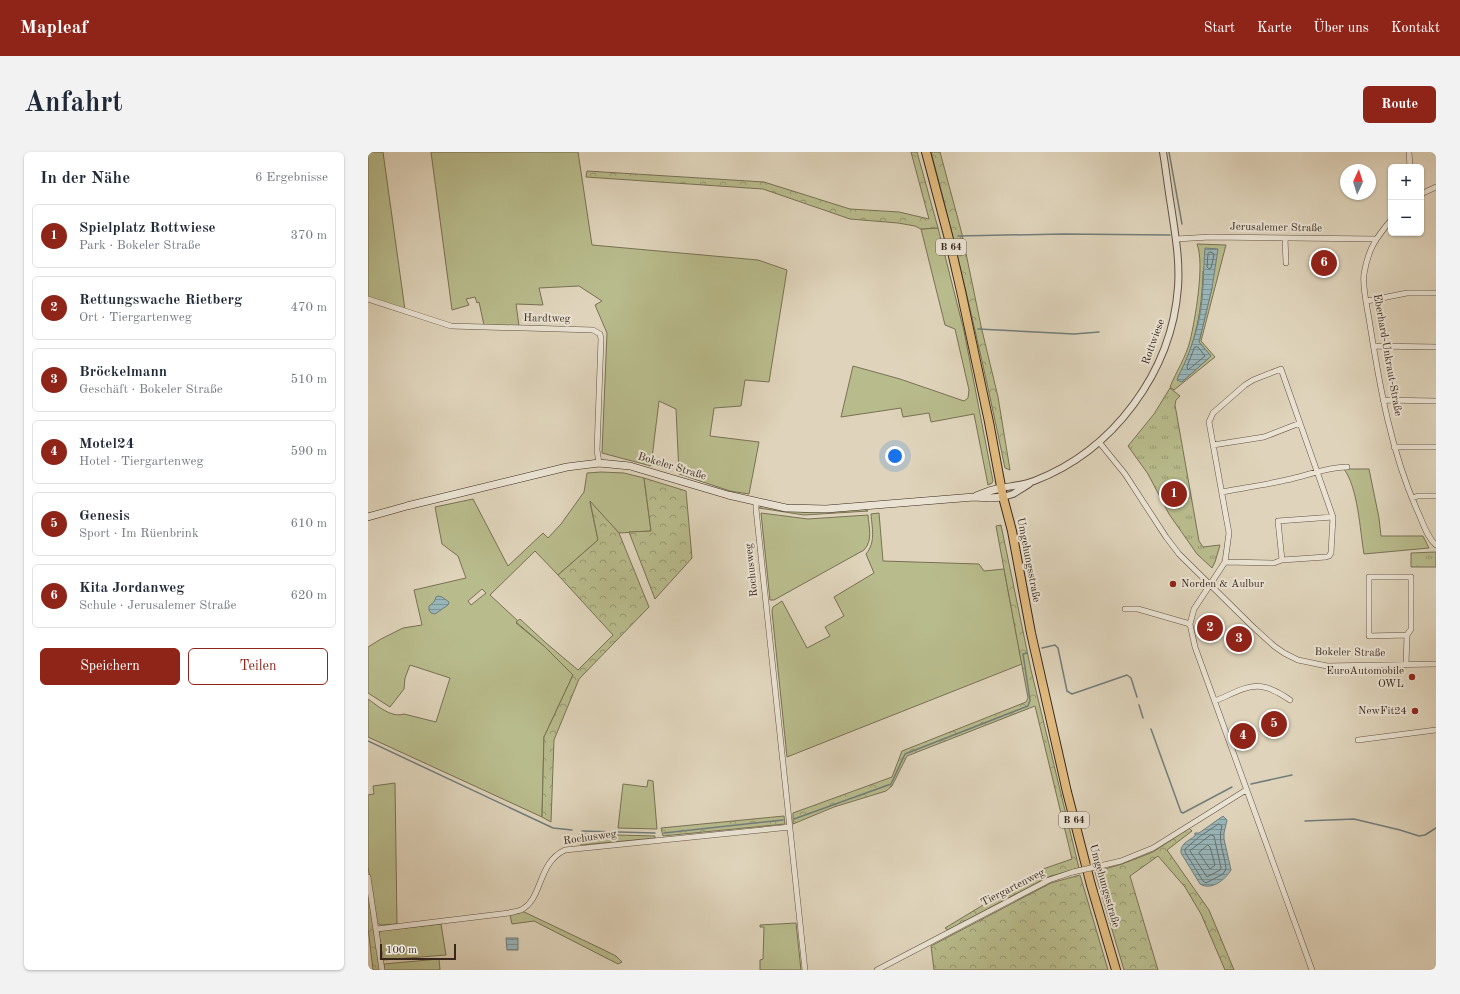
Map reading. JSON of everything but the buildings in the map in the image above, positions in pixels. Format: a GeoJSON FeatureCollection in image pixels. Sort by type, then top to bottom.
{"type":"FeatureCollection","features":[{"type":"Feature","properties":{"kind":"main road","name":"Umgehungsstraße"},"geometry":{"type":"LineString","coordinates":[[926,152],[961,291],[989,422],[1002,493],[1007,508],[1031,633],[1067,792],[1091,885],[1116,970]]}},
{"type":"Feature","properties":{"kind":"main road","name":"Bokeler Straße"},"geometry":{"type":"LineString","coordinates":[[368,517],[567,467],[599,463],[616,464],[645,469],[722,494],[786,508],[826,509],[974,497],[989,491],[1002,493]]}},
{"type":"Feature","properties":{"kind":"street","name":"Rottwiese"},"geometry":{"type":"LineString","coordinates":[[1002,493],[1032,482],[1073,461],[1099,442],[1125,415],[1154,372],[1166,344],[1173,322],[1177,298],[1178,266],[1176,239],[1163,152]]}},
{"type":"Feature","properties":{"kind":"street"},"geometry":{"type":"LineString","coordinates":[[1409,152],[1410,164]]}},
{"type":"Feature","properties":{"kind":"street"},"geometry":{"type":"LineString","coordinates":[[1424,193],[1436,187]]}},
{"type":"Feature","properties":{"kind":"street","name":"Eberhard-Unkraut-Straße"},"geometry":{"type":"LineString","coordinates":[[1388,224],[1376,238],[1369,254],[1364,275],[1367,301],[1383,400],[1394,446],[1412,498],[1428,534],[1436,545]]}},
{"type":"Feature","properties":{"kind":"street","name":"Jerusalemer Straße"},"geometry":{"type":"LineString","coordinates":[[1176,239],[1210,237],[1376,238]]}},
{"type":"Feature","properties":{"kind":"street"},"geometry":{"type":"LineString","coordinates":[[1285,238],[1286,263]]}},
{"type":"Feature","properties":{"kind":"street"},"geometry":{"type":"LineString","coordinates":[[1367,301],[1407,293],[1436,293]]}},
{"type":"Feature","properties":{"kind":"street","name":"Hardtweg"},"geometry":{"type":"LineString","coordinates":[[368,299],[451,326],[593,330],[600,334],[597,450],[599,463]]}},
{"type":"Feature","properties":{"kind":"street"},"geometry":{"type":"LineString","coordinates":[[1374,346],[1436,347]]}},
{"type":"Feature","properties":{"kind":"street"},"geometry":{"type":"LineString","coordinates":[[1226,562],[1274,563],[1282,560],[1311,559],[1330,556],[1333,517],[1281,369],[1253,380],[1245,385],[1213,413],[1209,422],[1229,532],[1226,562],[1209,584],[1195,606],[1190,624],[1195,648],[1312,970]]}},
{"type":"Feature","properties":{"kind":"street"},"geometry":{"type":"LineString","coordinates":[[1383,400],[1436,401]]}},
{"type":"Feature","properties":{"kind":"street"},"geometry":{"type":"LineString","coordinates":[[1213,445],[1264,437],[1300,423]]}},
{"type":"Feature","properties":{"kind":"street","name":"Bokeler Straße"},"geometry":{"type":"LineString","coordinates":[[1099,442],[1125,474],[1166,537],[1179,554],[1274,646],[1298,660],[1327,666],[1436,664]]}},
{"type":"Feature","properties":{"kind":"street"},"geometry":{"type":"LineString","coordinates":[[1394,446],[1436,447]]}},
{"type":"Feature","properties":{"kind":"street"},"geometry":{"type":"LineString","coordinates":[[1222,492],[1287,480],[1318,471],[1347,467]]}},
{"type":"Feature","properties":{"kind":"street"},"geometry":{"type":"LineString","coordinates":[[1412,498],[1418,496],[1436,496]]}},
{"type":"Feature","properties":{"kind":"street","name":"Rochusweg"},"geometry":{"type":"LineString","coordinates":[[756,502],[806,970]]}},
{"type":"Feature","properties":{"kind":"street"},"geometry":{"type":"LineString","coordinates":[[1282,560],[1278,521],[1333,517]]}},
{"type":"Feature","properties":{"kind":"street"},"geometry":{"type":"LineString","coordinates":[[1406,664],[1407,635],[1411,629],[1411,577],[1369,577],[1369,636],[1407,635]]}},
{"type":"Feature","properties":{"kind":"street"},"geometry":{"type":"LineString","coordinates":[[1125,609],[1144,610],[1179,622],[1190,624]]}},
{"type":"Feature","properties":{"kind":"street"},"geometry":{"type":"LineString","coordinates":[[1215,701],[1246,688],[1257,686],[1269,687],[1290,700]]}},
{"type":"Feature","properties":{"kind":"street"},"geometry":{"type":"LineString","coordinates":[[1358,740],[1436,730]]}},
{"type":"Feature","properties":{"kind":"street","name":"Tiergartenweg"},"geometry":{"type":"LineString","coordinates":[[877,970],[1049,880],[1073,872],[1121,861],[1153,848],[1246,790]]}},
{"type":"Feature","properties":{"kind":"street","name":"Rochusweg"},"geometry":{"type":"LineString","coordinates":[[377,929],[509,913],[522,909],[531,901],[550,862],[558,853],[565,850],[790,827]]}},
{"type":"Feature","properties":{"kind":"street"},"geometry":{"type":"LineString","coordinates":[[368,877],[382,970]]}},
{"type":"Feature","properties":{"kind":"green space"},"geometry":{"type":"Polygon","coordinates":[[[368,152],[383,152],[405,310],[368,297],[368,152]]]}},
{"type":"Feature","properties":{"kind":"green space"},"geometry":{"type":"Polygon","coordinates":[[[431,152],[578,152],[592,245],[758,260],[787,270],[769,382],[745,380],[741,406],[714,408],[710,436],[759,442],[749,494],[730,491],[679,474],[676,409],[659,401],[651,466],[602,453],[607,333],[595,305],[602,301],[579,286],[539,288],[543,305],[516,304],[519,326],[484,325],[479,302],[477,303],[475,297],[466,299],[469,305],[452,310],[431,152]]]}},
{"type":"Feature","properties":{"kind":"green space"},"geometry":{"type":"Polygon","coordinates":[[[911,152],[917,152],[938,228],[921,229],[915,226],[898,223],[850,219],[763,189],[586,177],[587,171],[764,182],[850,209],[899,212],[929,219],[911,152]]]}},
{"type":"Feature","properties":{"kind":"green space"},"geometry":{"type":"Polygon","coordinates":[[[931,152],[940,152],[962,234],[981,326],[998,397],[1010,470],[1005,468],[970,310],[931,152]]]}},
{"type":"Feature","properties":{"kind":"green space"},"geometry":{"type":"Polygon","coordinates":[[[938,228],[964,331],[993,481],[988,485],[974,414],[931,422],[929,413],[903,417],[901,408],[841,417],[853,366],[900,379],[964,401],[968,398],[969,390],[955,329],[945,325],[921,229],[938,228]]]}},
{"type":"Feature","properties":{"kind":"green space"},"geometry":{"type":"Polygon","coordinates":[[[1197,244],[1226,245],[1201,341],[1215,357],[1174,390],[1170,387],[1188,347],[1194,320],[1200,278],[1199,253],[1197,244]],[[1203,271],[1201,299],[1194,339],[1178,377],[1182,382],[1211,356],[1199,342],[1212,288],[1203,271]]]}},
{"type":"Feature","properties":{"kind":"green space"},"geometry":{"type":"Polygon","coordinates":[[[1170,388],[1180,396],[1176,400],[1175,405],[1199,541],[1203,547],[1220,545],[1212,568],[1197,554],[1169,514],[1148,474],[1128,446],[1154,414],[1170,388]]]}},
{"type":"Feature","properties":{"kind":"green space"},"geometry":{"type":"Polygon","coordinates":[[[1344,469],[1369,469],[1379,518],[1381,536],[1423,536],[1429,548],[1364,554],[1355,498],[1349,477],[1344,469]]]}},
{"type":"Feature","properties":{"kind":"green space"},"geometry":{"type":"Polygon","coordinates":[[[587,473],[624,473],[644,478],[651,531],[619,533],[590,502],[598,540],[558,575],[535,551],[490,595],[518,621],[516,623],[544,646],[573,675],[544,737],[542,817],[368,737],[368,699],[390,713],[399,715],[404,714],[436,722],[450,678],[410,665],[405,678],[404,689],[390,707],[368,693],[368,647],[403,628],[422,625],[414,590],[466,578],[458,556],[442,544],[435,507],[473,499],[508,566],[543,533],[548,538],[561,524],[584,492],[587,473]],[[482,589],[468,601],[471,605],[486,593],[482,589]]]}},
{"type":"Feature","properties":{"kind":"green space"},"geometry":{"type":"Polygon","coordinates":[[[644,478],[686,491],[692,558],[655,599],[629,532],[651,531],[644,478]]]}},
{"type":"Feature","properties":{"kind":"green space"},"geometry":{"type":"Polygon","coordinates":[[[590,501],[619,533],[649,607],[579,679],[554,740],[551,822],[542,817],[544,737],[573,675],[544,646],[516,622],[520,619],[578,670],[613,635],[558,575],[598,540],[590,501]]]}},
{"type":"Feature","properties":{"kind":"green space"},"geometry":{"type":"Polygon","coordinates":[[[762,506],[803,512],[864,509],[868,511],[804,515],[759,508],[762,506]]]}},
{"type":"Feature","properties":{"kind":"green space"},"geometry":{"type":"Polygon","coordinates":[[[761,513],[808,519],[868,515],[870,534],[869,542],[864,550],[774,600],[770,600],[761,513]]]}},
{"type":"Feature","properties":{"kind":"green space"},"geometry":{"type":"Polygon","coordinates":[[[879,513],[883,561],[979,564],[984,571],[1004,569],[1022,664],[787,757],[772,611],[773,607],[782,601],[807,648],[830,636],[825,627],[844,616],[834,597],[874,573],[866,554],[872,540],[871,514],[879,513]]]}},
{"type":"Feature","properties":{"kind":"green space"},"geometry":{"type":"Polygon","coordinates":[[[1001,525],[1031,670],[1079,868],[1048,877],[948,930],[945,928],[1043,869],[1072,859],[1035,706],[907,756],[892,786],[886,791],[834,807],[793,824],[793,813],[892,777],[902,751],[1026,702],[1028,698],[996,526],[1001,525]]]}},
{"type":"Feature","properties":{"kind":"green space"},"geometry":{"type":"Polygon","coordinates":[[[1436,552],[1436,567],[1411,567],[1411,553],[1436,552]]]}},
{"type":"Feature","properties":{"kind":"green space"},"geometry":{"type":"Polygon","coordinates":[[[648,780],[653,781],[657,829],[618,828],[623,784],[647,787],[648,780]]]}},
{"type":"Feature","properties":{"kind":"green space"},"geometry":{"type":"Polygon","coordinates":[[[395,783],[397,924],[381,925],[377,923],[368,867],[368,795],[374,794],[373,786],[395,783]]]}},
{"type":"Feature","properties":{"kind":"green space"},"geometry":{"type":"Polygon","coordinates":[[[784,816],[785,824],[663,836],[661,828],[784,816]]]}},
{"type":"Feature","properties":{"kind":"green space"},"geometry":{"type":"Polygon","coordinates":[[[1189,828],[1192,831],[1167,850],[1209,910],[1234,970],[1225,970],[1201,914],[1185,887],[1158,856],[1130,876],[1158,970],[1124,970],[1095,872],[1122,864],[1153,852],[1189,828]]]}},
{"type":"Feature","properties":{"kind":"green space"},"geometry":{"type":"Polygon","coordinates":[[[579,834],[655,836],[655,838],[582,845],[579,843],[579,834]]]}},
{"type":"Feature","properties":{"kind":"green space"},"geometry":{"type":"Polygon","coordinates":[[[1080,875],[1108,970],[934,970],[931,946],[1051,883],[1080,875]]]}},
{"type":"Feature","properties":{"kind":"green space"},"geometry":{"type":"Polygon","coordinates":[[[368,891],[380,970],[373,970],[368,928],[368,891]]]}},
{"type":"Feature","properties":{"kind":"green space"},"geometry":{"type":"Polygon","coordinates":[[[522,911],[616,956],[622,962],[618,964],[534,921],[512,924],[510,915],[522,911]]]}},
{"type":"Feature","properties":{"kind":"green space"},"geometry":{"type":"Polygon","coordinates":[[[796,923],[801,970],[760,970],[760,960],[763,959],[764,927],[760,927],[760,925],[796,923]]]}},
{"type":"Feature","properties":{"kind":"green space"},"geometry":{"type":"Polygon","coordinates":[[[441,924],[446,955],[383,960],[379,934],[380,930],[441,924]]]}},
{"type":"Feature","properties":{"kind":"green space"},"geometry":{"type":"Polygon","coordinates":[[[439,959],[440,970],[384,970],[384,964],[439,959]]]}},
{"type":"Feature","properties":{"kind":"water"},"geometry":{"type":"Polygon","coordinates":[[[1205,248],[1218,249],[1212,288],[1199,342],[1211,356],[1182,382],[1177,380],[1188,356],[1201,310],[1205,248]]]}},
{"type":"Feature","properties":{"kind":"water"},"geometry":{"type":"Polygon","coordinates":[[[438,596],[449,602],[448,605],[435,614],[431,613],[429,606],[438,596]]]}},
{"type":"Feature","properties":{"kind":"water"},"geometry":{"type":"Polygon","coordinates":[[[1223,816],[1227,820],[1224,839],[1231,870],[1221,881],[1213,885],[1204,886],[1200,884],[1181,853],[1181,850],[1185,843],[1195,836],[1195,833],[1199,833],[1223,816]]]}},
{"type":"Feature","properties":{"kind":"water"},"geometry":{"type":"Polygon","coordinates":[[[506,938],[518,938],[518,950],[507,950],[506,938]]]}},
{"type":"Feature","properties":{"kind":"waterway"},"geometry":{"type":"LineString","coordinates":[[1169,152],[1182,224]]}},
{"type":"Feature","properties":{"kind":"waterway"},"geometry":{"type":"LineString","coordinates":[[958,236],[1064,234],[1170,235]]}},
{"type":"Feature","properties":{"kind":"waterway"},"geometry":{"type":"LineString","coordinates":[[978,329],[1074,334],[1099,332]]}},
{"type":"Feature","properties":{"kind":"waterway"},"geometry":{"type":"LineString","coordinates":[[1042,648],[1055,645],[1058,648],[1067,691],[1072,694],[1127,675],[1131,678],[1137,697]]}},
{"type":"Feature","properties":{"kind":"waterway"},"geometry":{"type":"LineString","coordinates":[[794,819],[891,784],[905,754],[1028,706],[1030,700],[1023,654],[1027,653]]}},
{"type":"Feature","properties":{"kind":"waterway"},"geometry":{"type":"LineString","coordinates":[[1139,705],[1143,718]]}},
{"type":"Feature","properties":{"kind":"waterway"},"geometry":{"type":"LineString","coordinates":[[1151,729],[1181,812],[1183,813],[1232,787]]}},
{"type":"Feature","properties":{"kind":"waterway"},"geometry":{"type":"LineString","coordinates":[[368,741],[553,828],[572,830]]}},
{"type":"Feature","properties":{"kind":"waterway"},"geometry":{"type":"LineString","coordinates":[[1251,784],[1292,775]]}},
{"type":"Feature","properties":{"kind":"waterway"},"geometry":{"type":"LineString","coordinates":[[1305,821],[1354,819],[1419,836],[1425,835],[1436,828]]}},
{"type":"Feature","properties":{"kind":"waterway"},"geometry":{"type":"LineString","coordinates":[[664,833],[783,820]]}},
{"type":"Feature","properties":{"kind":"waterway"},"geometry":{"type":"LineString","coordinates":[[582,831],[655,833]]}},
{"type":"Feature","properties":{"kind":"place","name":"Kita Jordanweg"},"geometry":{"type":"Point","coordinates":[1324,263]}},
{"type":"Feature","properties":{"kind":"place","name":"Spielplatz Rottwiese"},"geometry":{"type":"Point","coordinates":[1174,494]}},
{"type":"Feature","properties":{"kind":"place","name":"Norden & Aulbur"},"geometry":{"type":"Point","coordinates":[1173,584]}},
{"type":"Feature","properties":{"kind":"place","name":"Rettungswache Rietberg"},"geometry":{"type":"Point","coordinates":[1210,628]}},
{"type":"Feature","properties":{"kind":"place","name":"Bröckelmann"},"geometry":{"type":"Point","coordinates":[1239,639]}},
{"type":"Feature","properties":{"kind":"place","name":"EuroAutomobile OWL"},"geometry":{"type":"Point","coordinates":[1412,677]}},
{"type":"Feature","properties":{"kind":"place","name":"NewFit24"},"geometry":{"type":"Point","coordinates":[1415,711]}},
{"type":"Feature","properties":{"kind":"place","name":"Genesis"},"geometry":{"type":"Point","coordinates":[1274,724]}},
{"type":"Feature","properties":{"kind":"place","name":"Motel24"},"geometry":{"type":"Point","coordinates":[1243,736]}}]}
